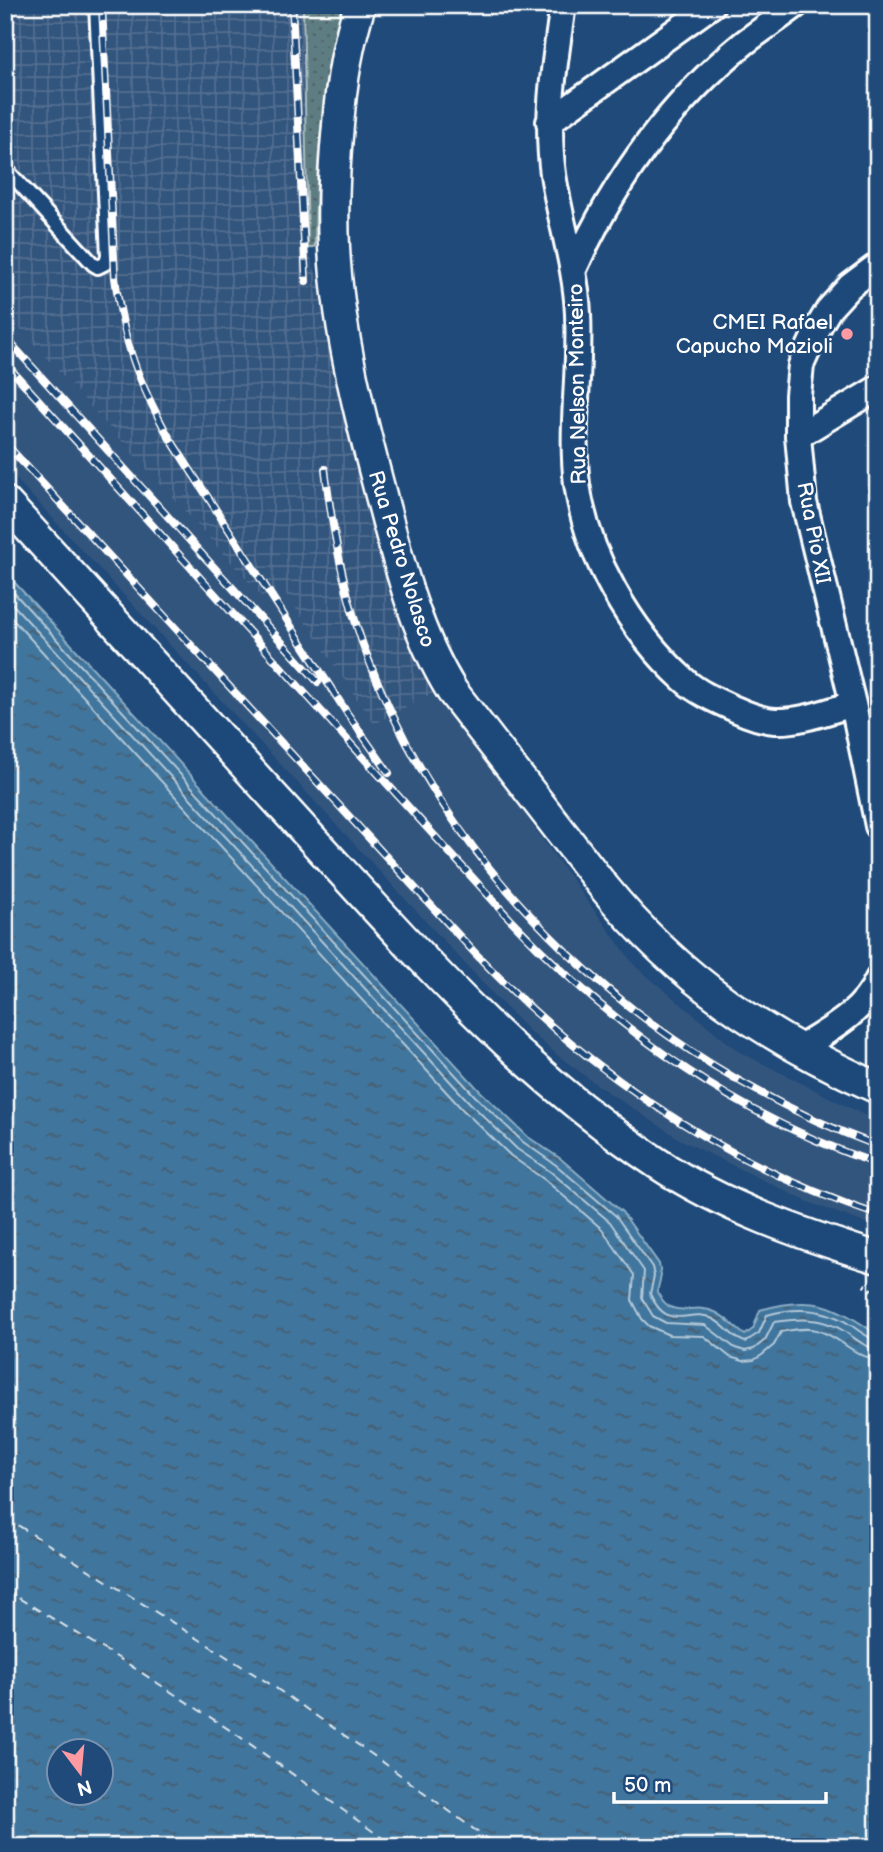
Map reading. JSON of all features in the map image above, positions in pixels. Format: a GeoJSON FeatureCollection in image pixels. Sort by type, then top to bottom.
{"type":"FeatureCollection","features":[{"type":"Feature","properties":{"kind":"street","name":"Rua Pedro Nolasco"},"geometry":{"type":"LineString","coordinates":[[360,5],[342,71],[334,166],[334,249],[346,342],[368,447],[420,631],[436,665],[452,691],[622,910],[704,988],[754,1023],[799,1049],[878,1088]]}},
{"type":"Feature","properties":{"kind":"street","name":"Rua Nelson Monteiro"},"geometry":{"type":"LineString","coordinates":[[563,5],[550,122],[553,174],[574,269],[579,343],[574,435],[577,484],[586,525],[600,565],[619,601],[663,657],[686,681],[714,699],[745,713],[774,721],[803,718],[853,704]]}},
{"type":"Feature","properties":{"kind":"street"},"geometry":{"type":"LineString","coordinates":[[550,122],[712,5]]}},
{"type":"Feature","properties":{"kind":"street"},"geometry":{"type":"LineString","coordinates":[[574,269],[607,202],[673,111],[744,43],[796,5]]}},
{"type":"Feature","properties":{"kind":"street","name":"Rua Pio XII"},"geometry":{"type":"LineString","coordinates":[[878,265],[850,286],[829,309],[813,337],[800,365],[798,436],[804,502],[853,704],[878,826]]}},
{"type":"Feature","properties":{"kind":"street"},"geometry":{"type":"LineString","coordinates":[[798,436],[878,388]]}},
{"type":"Feature","properties":{"kind":"street"},"geometry":{"type":"LineString","coordinates":[[5,502],[395,929],[495,1030],[606,1127],[695,1186],[756,1214],[830,1243],[878,1258]]}},
{"type":"Feature","properties":{"kind":"street"},"geometry":{"type":"LineString","coordinates":[[799,1049],[849,1018],[873,990],[878,979]]}},
{"type":"Feature","properties":{"kind":"lane"},"geometry":{"type":"LineString","coordinates":[[5,168],[93,264],[98,267],[106,263],[108,256],[96,5]]}},
{"type":"Feature","properties":{"kind":"shaded area"},"geometry":{"type":"Polygon","coordinates":[[[5,5],[303,5],[308,249],[318,280],[339,377],[439,690],[374,724],[284,591],[265,600],[5,312],[5,5]]]}},
{"type":"Feature","properties":{"kind":"shaded area"},"geometry":{"type":"Polygon","coordinates":[[[5,312],[265,600],[284,590],[374,723],[439,690],[635,966],[738,1051],[878,1122],[878,1228],[808,1202],[681,1140],[561,1058],[528,1030],[494,995],[5,467],[5,312]]]}},
{"type":"Feature","properties":{"kind":"green space"},"geometry":{"type":"Polygon","coordinates":[[[303,5],[343,5],[325,94],[315,246],[308,249],[303,5]]]}},
{"type":"Feature","properties":{"kind":"water"},"geometry":{"type":"Polygon","coordinates":[[[5,572],[480,1091],[528,1137],[561,1159],[622,1212],[659,1264],[661,1276],[657,1292],[663,1301],[676,1309],[706,1309],[715,1312],[745,1335],[753,1329],[760,1310],[795,1303],[823,1305],[849,1316],[878,1335],[878,1847],[5,1847],[5,572]]]}},
{"type":"Feature","properties":{"kind":"ferry route"},"geometry":{"type":"LineString","coordinates":[[5,1517],[270,1684],[380,1760],[498,1847]]}},
{"type":"Feature","properties":{"kind":"ferry route"},"geometry":{"type":"LineString","coordinates":[[5,1590],[125,1662],[236,1734],[395,1847]]}},
{"type":"Feature","properties":{"kind":"railway"},"geometry":{"type":"LineString","coordinates":[[102,5],[115,278],[123,322],[140,379],[169,437],[347,713],[389,773]]}},
{"type":"Feature","properties":{"kind":"railway"},"geometry":{"type":"LineString","coordinates":[[292,5],[306,281]]}},
{"type":"Feature","properties":{"kind":"railway"},"geometry":{"type":"LineString","coordinates":[[5,337],[318,682]]}},
{"type":"Feature","properties":{"kind":"railway"},"geometry":{"type":"LineString","coordinates":[[5,363],[549,959],[634,1031],[726,1094],[775,1121],[878,1164]]}},
{"type":"Feature","properties":{"kind":"railway"},"geometry":{"type":"LineString","coordinates":[[5,443],[474,952],[563,1036],[610,1074],[711,1140],[820,1194],[878,1215]]}},
{"type":"Feature","properties":{"kind":"railway"},"geometry":{"type":"LineString","coordinates":[[325,469],[339,558],[363,645],[400,730],[447,810],[502,884],[565,951],[635,1011],[711,1064],[793,1109],[878,1146]]}},
{"type":"Feature","properties":{"kind":"place","name":"CMEI Rafael Capucho Mazioli"},"geometry":{"type":"Point","coordinates":[847,334]}}]}
